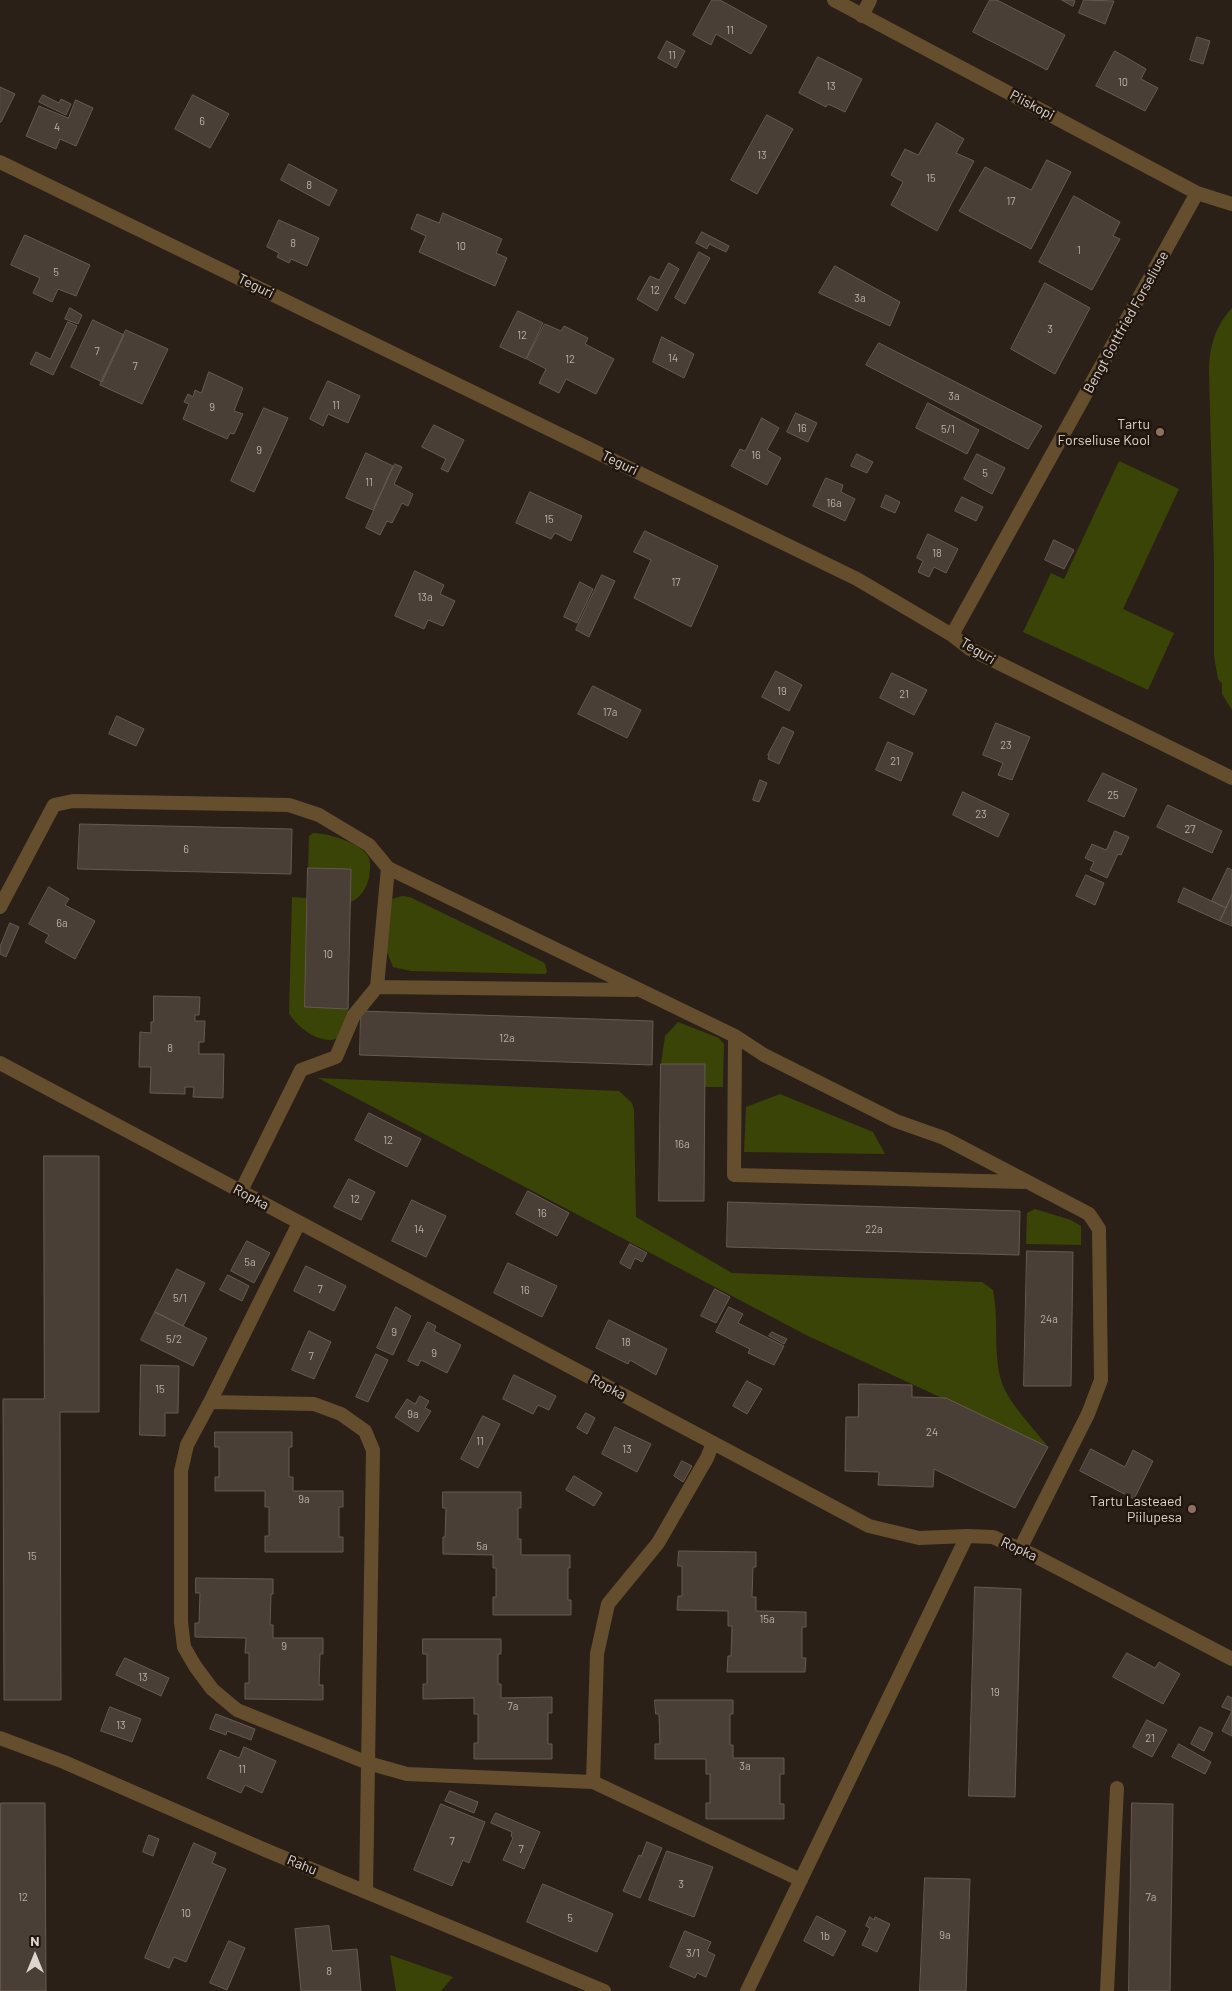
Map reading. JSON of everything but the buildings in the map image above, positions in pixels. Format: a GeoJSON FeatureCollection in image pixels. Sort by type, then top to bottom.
{"type":"FeatureCollection","features":[{"type":"Feature","properties":{"kind":"street","name":"Piiskopi"},"geometry":{"type":"LineString","coordinates":[[834,0],[1197,193],[1232,204]]}},
{"type":"Feature","properties":{"kind":"street"},"geometry":{"type":"LineString","coordinates":[[862,16],[870,0]]}},
{"type":"Feature","properties":{"kind":"street","name":"Teguri"},"geometry":{"type":"LineString","coordinates":[[0,162],[857,578],[952,635],[970,649],[1232,778]]}},
{"type":"Feature","properties":{"kind":"street","name":"Bengt Gottfried Forseliuse"},"geometry":{"type":"LineString","coordinates":[[952,635],[1197,193]]}},
{"type":"Feature","properties":{"kind":"street"},"geometry":{"type":"LineString","coordinates":[[0,907],[54,805],[73,801],[289,805],[320,815],[369,845],[388,868],[735,1036],[764,1055],[896,1121],[944,1138],[1089,1214],[1099,1229],[1101,1380],[1088,1414],[1020,1550]]}},
{"type":"Feature","properties":{"kind":"street"},"geometry":{"type":"LineString","coordinates":[[241,1192],[301,1070],[336,1057],[354,1015],[377,987],[388,868]]}},
{"type":"Feature","properties":{"kind":"street"},"geometry":{"type":"LineString","coordinates":[[377,987],[639,990]]}},
{"type":"Feature","properties":{"kind":"street"},"geometry":{"type":"LineString","coordinates":[[735,1036],[734,1175],[1027,1182]]}},
{"type":"Feature","properties":{"kind":"street","name":"Ropka"},"geometry":{"type":"LineString","coordinates":[[0,1063],[868,1526],[919,1538],[993,1537],[1232,1659]]}},
{"type":"Feature","properties":{"kind":"street"},"geometry":{"type":"LineString","coordinates":[[299,1222],[187,1445],[181,1471],[181,1622],[184,1647],[194,1666],[212,1689],[237,1710],[368,1763],[407,1774],[593,1782],[800,1880]]}},
{"type":"Feature","properties":{"kind":"street"},"geometry":{"type":"LineString","coordinates":[[210,1402],[314,1404],[341,1414],[365,1431],[373,1450],[366,1892]]}},
{"type":"Feature","properties":{"kind":"street"},"geometry":{"type":"LineString","coordinates":[[593,1782],[596,1654],[608,1604],[658,1544],[707,1458],[713,1443]]}},
{"type":"Feature","properties":{"kind":"street"},"geometry":{"type":"LineString","coordinates":[[747,1991],[967,1536]]}},
{"type":"Feature","properties":{"kind":"street","name":"Rahu"},"geometry":{"type":"LineString","coordinates":[[0,1738],[64,1762],[263,1849],[604,1991]]}},
{"type":"Feature","properties":{"kind":"street"},"geometry":{"type":"LineString","coordinates":[[1107,1991],[1118,1788]]}},
{"type":"Feature","properties":{"kind":"green space"},"geometry":{"type":"Polygon","coordinates":[[[1232,308],[1232,710],[1222,694],[1222,684],[1218,679],[1214,656],[1214,564],[1209,372],[1210,354],[1214,338],[1221,322],[1232,308]]]}},
{"type":"Feature","properties":{"kind":"green space"},"geometry":{"type":"Polygon","coordinates":[[[1119,461],[1179,489],[1123,609],[1174,633],[1148,690],[1023,632],[1051,573],[1064,579],[1119,461]]]}},
{"type":"Feature","properties":{"kind":"green space"},"geometry":{"type":"Polygon","coordinates":[[[313,833],[335,837],[352,843],[369,858],[368,882],[363,892],[355,900],[351,902],[351,869],[308,868],[309,836],[313,833]]]}},
{"type":"Feature","properties":{"kind":"green space"},"geometry":{"type":"Polygon","coordinates":[[[402,896],[410,897],[543,962],[547,972],[545,974],[411,971],[393,967],[384,945],[388,902],[402,896]]]}},
{"type":"Feature","properties":{"kind":"green space"},"geometry":{"type":"Polygon","coordinates":[[[292,897],[307,898],[305,1007],[348,1009],[348,1025],[343,1034],[336,1039],[318,1038],[301,1027],[289,1013],[292,897]]]}},
{"type":"Feature","properties":{"kind":"green space"},"geometry":{"type":"Polygon","coordinates":[[[678,1022],[719,1038],[724,1044],[723,1087],[705,1087],[705,1064],[661,1064],[665,1036],[678,1022]]]}},
{"type":"Feature","properties":{"kind":"green space"},"geometry":{"type":"Polygon","coordinates":[[[318,1078],[619,1091],[632,1103],[634,1110],[636,1217],[732,1273],[982,1282],[993,1290],[996,1312],[997,1358],[1004,1388],[1015,1406],[1048,1447],[808,1336],[318,1078]]]}},
{"type":"Feature","properties":{"kind":"green space"},"geometry":{"type":"Polygon","coordinates":[[[780,1094],[873,1132],[885,1154],[744,1152],[746,1107],[780,1094]]]}},
{"type":"Feature","properties":{"kind":"green space"},"geometry":{"type":"Polygon","coordinates":[[[1035,1209],[1071,1220],[1081,1226],[1081,1245],[1026,1244],[1027,1213],[1035,1209]]]}},
{"type":"Feature","properties":{"kind":"green space"},"geometry":{"type":"Polygon","coordinates":[[[390,1955],[453,1977],[441,1991],[396,1991],[390,1955]]]}},
{"type":"Feature","properties":{"kind":"place","name":"Tartu Forseliuse Kool"},"geometry":{"type":"Point","coordinates":[1160,432]}},
{"type":"Feature","properties":{"kind":"place","name":"Tartu Lasteaed Piilupesa"},"geometry":{"type":"Point","coordinates":[1192,1509]}}]}
